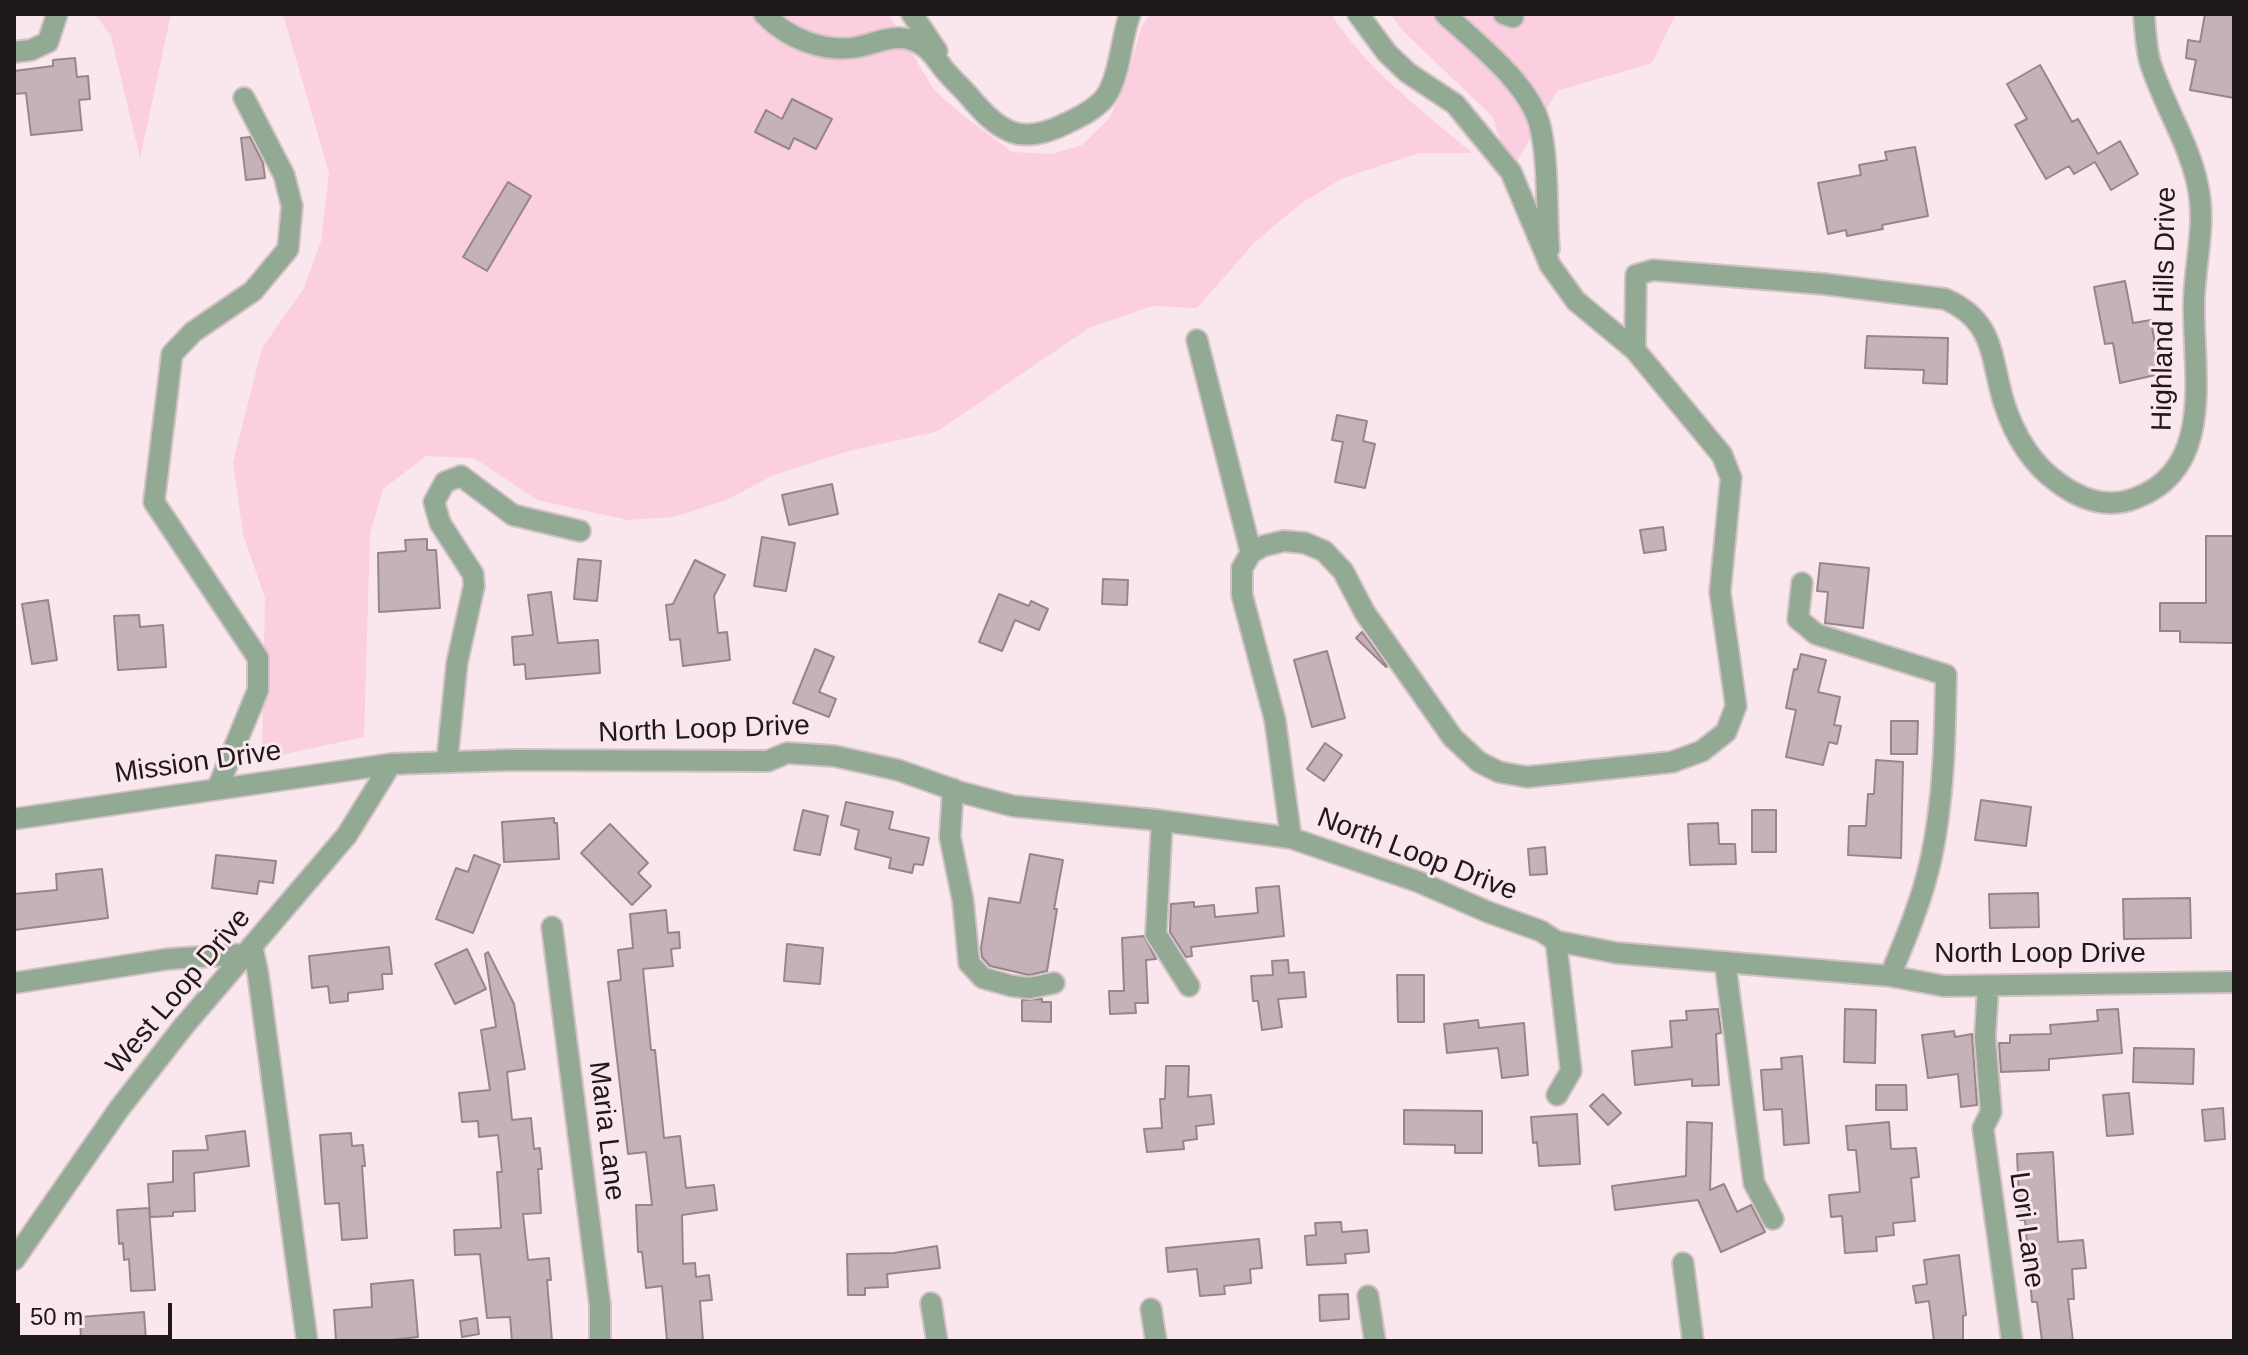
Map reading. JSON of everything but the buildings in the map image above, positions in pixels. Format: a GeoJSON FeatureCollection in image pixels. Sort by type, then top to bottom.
{"type":"FeatureCollection","features":[{"type":"Feature","properties":{"kind":"street"},"geometry":{"type":"LineString","coordinates":[[14,52],[31,50],[48,42],[57,14]]}},
{"type":"Feature","properties":{"kind":"street"},"geometry":{"type":"LineString","coordinates":[[764,14],[777,26],[803,41],[822,46],[855,47],[896,38],[910,39],[934,55],[1001,129],[1014,135],[1029,136],[1065,124],[1098,105],[1108,94],[1130,14]]}},
{"type":"Feature","properties":{"kind":"street"},"geometry":{"type":"LineString","coordinates":[[912,14],[959,85]]}},
{"type":"Feature","properties":{"kind":"street"},"geometry":{"type":"LineString","coordinates":[[1291,838],[1275,720],[1242,595],[1242,568],[1251,553],[1263,546],[1284,541],[1305,543],[1324,551],[1335,560],[1365,613],[1453,738],[1489,768],[1527,777],[1672,762],[1702,751],[1726,732],[1736,706],[1720,592],[1731,478],[1722,455],[1635,350],[1576,301],[1550,265],[1511,172],[1455,104],[1408,73],[1387,53],[1358,14]]}},
{"type":"Feature","properties":{"kind":"street"},"geometry":{"type":"LineString","coordinates":[[1445,14],[1502,68],[1533,107],[1542,137],[1550,265]]}},
{"type":"Feature","properties":{"kind":"street","name":"Highland Hills Drive"},"geometry":{"type":"LineString","coordinates":[[1635,350],[1636,275],[1653,270],[1945,299],[1959,305],[1980,323],[1996,362],[2004,402],[2015,430],[2028,453],[2056,481],[2092,501],[2110,504],[2132,500],[2165,483],[2178,470],[2190,448],[2200,196],[2194,169],[2150,61],[2144,14]]}},
{"type":"Feature","properties":{"kind":"street"},"geometry":{"type":"LineString","coordinates":[[218,787],[258,690],[258,658],[154,502],[172,354],[193,332],[253,291],[288,249],[292,206],[284,175],[244,98]]}},
{"type":"Feature","properties":{"kind":"street"},"geometry":{"type":"LineString","coordinates":[[1197,340],[1251,553]]}},
{"type":"Feature","properties":{"kind":"street"},"geometry":{"type":"LineString","coordinates":[[447,761],[457,663],[474,586],[473,574],[440,523],[434,502],[445,482],[461,476],[513,515],[580,531]]}},
{"type":"Feature","properties":{"kind":"street"},"geometry":{"type":"LineString","coordinates":[[1802,583],[1798,619],[1816,634],[1946,675],[1944,758],[1931,858],[1915,914],[1890,976]]}},
{"type":"Feature","properties":{"kind":"street","name":"North Loop Drive"},"geometry":{"type":"LineString","coordinates":[[391,764],[447,761],[768,761],[787,753],[834,756],[898,770],[1013,806],[1291,838],[1419,882],[1541,931],[1556,941],[1617,953],[1890,976],[1944,986],[2234,982]]}},
{"type":"Feature","properties":{"kind":"street","name":"Mission Drive"},"geometry":{"type":"LineString","coordinates":[[14,819],[391,764]]}},
{"type":"Feature","properties":{"kind":"street","name":"West Loop Drive"},"geometry":{"type":"LineString","coordinates":[[14,1260],[119,1109],[248,950],[347,835],[391,764]]}},
{"type":"Feature","properties":{"kind":"street"},"geometry":{"type":"LineString","coordinates":[[953,789],[950,837],[963,901],[969,963],[983,978],[1012,986],[1030,988],[1054,983]]}},
{"type":"Feature","properties":{"kind":"street"},"geometry":{"type":"LineString","coordinates":[[1162,821],[1156,934],[1189,986]]}},
{"type":"Feature","properties":{"kind":"street","name":"Maria Lane"},"geometry":{"type":"LineString","coordinates":[[552,927],[600,1305],[600,1341]]}},
{"type":"Feature","properties":{"kind":"street"},"geometry":{"type":"LineString","coordinates":[[1556,941],[1571,1071],[1557,1095]]}},
{"type":"Feature","properties":{"kind":"street"},"geometry":{"type":"LineString","coordinates":[[14,983],[248,950],[307,1341]]}},
{"type":"Feature","properties":{"kind":"street"},"geometry":{"type":"LineString","coordinates":[[1725,962],[1754,1183],[1773,1219]]}},
{"type":"Feature","properties":{"kind":"street","name":"Lori Lane"},"geometry":{"type":"LineString","coordinates":[[1988,986],[1985,1037],[1991,1112],[1983,1128],[2012,1341]]}},
{"type":"Feature","properties":{"kind":"street"},"geometry":{"type":"LineString","coordinates":[[1683,1263],[1693,1341]]}},
{"type":"Feature","properties":{"kind":"street"},"geometry":{"type":"LineString","coordinates":[[1368,1296],[1375,1341]]}},
{"type":"Feature","properties":{"kind":"street"},"geometry":{"type":"LineString","coordinates":[[931,1303],[937,1341]]}},
{"type":"Feature","properties":{"kind":"street"},"geometry":{"type":"LineString","coordinates":[[1151,1309],[1156,1341]]}},
{"type":"Feature","properties":{"kind":"shaded area"},"geometry":{"type":"Polygon","coordinates":[[[95,14],[171,14],[140,158],[111,36],[95,14]]]}},
{"type":"Feature","properties":{"kind":"shaded area"},"geometry":{"type":"Polygon","coordinates":[[[283,14],[888,14],[934,90],[960,113],[1012,152],[1052,154],[1082,145],[1109,119],[1127,79],[1141,28],[1150,14],[1331,14],[1378,71],[1472,153],[1419,153],[1343,178],[1303,202],[1256,241],[1197,308],[1152,306],[1089,328],[936,432],[852,450],[774,475],[726,500],[674,517],[628,520],[537,500],[474,458],[426,456],[383,489],[370,534],[364,737],[262,759],[265,598],[243,534],[233,462],[262,348],[304,288],[321,241],[329,173],[283,14]]]}},
{"type":"Feature","properties":{"kind":"shaded area"},"geometry":{"type":"Polygon","coordinates":[[[1390,14],[1676,14],[1652,63],[1557,91],[1511,172],[1492,116],[1404,32],[1390,14]]]}}]}
